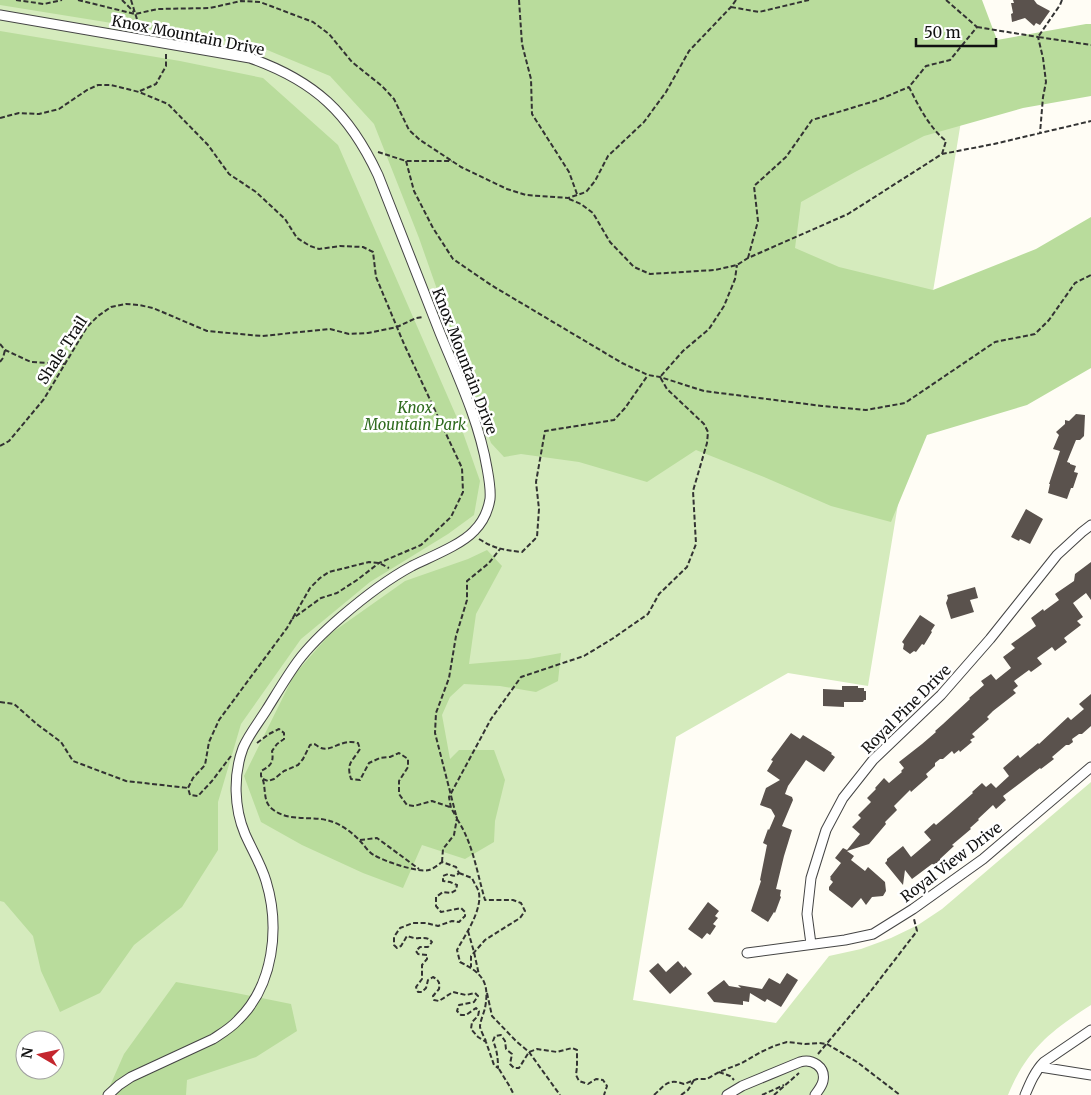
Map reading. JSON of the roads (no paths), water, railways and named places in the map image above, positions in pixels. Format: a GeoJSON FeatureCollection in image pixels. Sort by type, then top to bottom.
{"type":"FeatureCollection","features":[{"type":"Feature","properties":{"kind":"street","name":"Knox Mountain Drive"},"geometry":{"type":"LineString","coordinates":[[0,16],[250,58],[285,72],[310,87],[327,101],[357,135],[378,175],[473,415],[486,461],[490,485],[490,501],[484,517],[471,534],[399,574],[362,600],[318,638],[299,660],[250,734],[243,749],[238,766],[236,800],[244,832],[266,881],[270,899],[273,935],[271,954],[256,998],[247,1011],[226,1031],[132,1077],[108,1095]]}},
{"type":"Feature","properties":{"kind":"street","name":"Royal Pine Drive"},"geometry":{"type":"LineString","coordinates":[[810,944],[807,914],[811,878],[826,830],[843,798],[873,760],[941,695],[990,639],[1057,555],[1091,525]]}},
{"type":"Feature","properties":{"kind":"street","name":"Royal View Drive"},"geometry":{"type":"LineString","coordinates":[[747,953],[845,940],[873,934],[913,909],[983,859],[1091,766]]}},
{"type":"Feature","properties":{"kind":"street"},"geometry":{"type":"LineString","coordinates":[[1025,1095],[1040,1067],[1091,1030]]}},
{"type":"Feature","properties":{"kind":"street"},"geometry":{"type":"LineString","coordinates":[[727,1095],[742,1086],[807,1060],[812,1061],[821,1068],[823,1076],[822,1085],[815,1095]]}},
{"type":"Feature","properties":{"kind":"street"},"geometry":{"type":"LineString","coordinates":[[1040,1067],[1091,1074]]}},
{"type":"Feature","properties":{"kind":"park label","name":"Knox Mountain Park"},"geometry":{"type":"Point","coordinates":[415,416]}}]}
